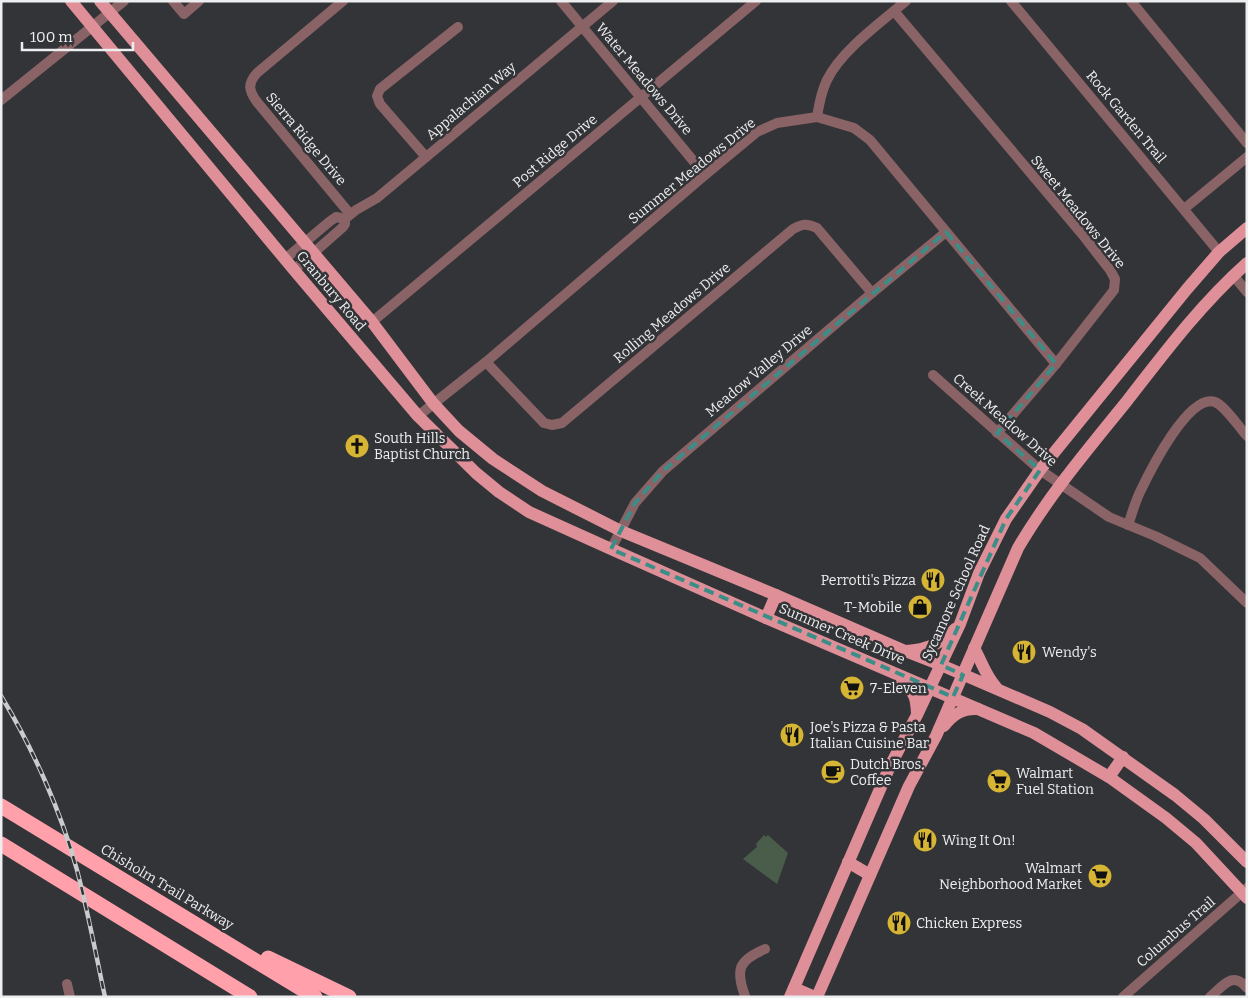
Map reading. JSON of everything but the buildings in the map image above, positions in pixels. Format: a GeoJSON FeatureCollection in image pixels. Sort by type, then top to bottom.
{"type":"FeatureCollection","features":[{"type":"Feature","properties":{"kind":"highway","name":"Chisholm Trail Parkway"},"geometry":{"type":"LineString","coordinates":[[3,807],[315,997]]}},
{"type":"Feature","properties":{"kind":"highway"},"geometry":{"type":"LineString","coordinates":[[1,844],[250,997]]}},
{"type":"Feature","properties":{"kind":"highway"},"geometry":{"type":"LineString","coordinates":[[197,924],[349,997]]}},
{"type":"Feature","properties":{"kind":"highway"},"geometry":{"type":"LineString","coordinates":[[176,951],[233,997]]}},
{"type":"Feature","properties":{"kind":"main road","name":"Granbury Road"},"geometry":{"type":"LineString","coordinates":[[71,1],[418,416],[476,473],[499,492],[529,512],[611,549]]}},
{"type":"Feature","properties":{"kind":"main road","name":"Granbury Road"},"geometry":{"type":"LineString","coordinates":[[100,1],[372,322],[433,403],[459,431],[494,459],[542,491],[621,530]]}},
{"type":"Feature","properties":{"kind":"main road","name":"Sycamore School Road"},"geometry":{"type":"LineString","coordinates":[[792,992],[890,766],[941,665],[960,624],[979,573],[1006,519],[1040,470],[1186,289],[1219,252],[1247,228]]}},
{"type":"Feature","properties":{"kind":"main road"},"geometry":{"type":"LineString","coordinates":[[792,992],[816,997],[909,786],[936,736],[1018,548],[1036,517],[1060,484],[1205,303],[1247,263]]}},
{"type":"Feature","properties":{"kind":"main road","name":"Summer Creek Drive"},"geometry":{"type":"LineString","coordinates":[[621,530],[1050,712],[1082,729],[1176,796],[1247,862]]}},
{"type":"Feature","properties":{"kind":"main road","name":"Summer Creek Drive"},"geometry":{"type":"LineString","coordinates":[[611,549],[1034,733],[1109,777],[1166,818],[1196,843],[1245,893]]}},
{"type":"Feature","properties":{"kind":"main road"},"geometry":{"type":"LineString","coordinates":[[766,618],[776,595]]}},
{"type":"Feature","properties":{"kind":"main road"},"geometry":{"type":"LineString","coordinates":[[905,651],[927,648],[936,644],[945,639],[960,624]]}},
{"type":"Feature","properties":{"kind":"main road"},"geometry":{"type":"LineString","coordinates":[[974,648],[980,657],[982,668],[989,680],[1000,690]]}},
{"type":"Feature","properties":{"kind":"main road"},"geometry":{"type":"LineString","coordinates":[[894,672],[916,698],[917,715]]}},
{"type":"Feature","properties":{"kind":"main road"},"geometry":{"type":"LineString","coordinates":[[936,736],[953,716],[969,709],[982,709]]}},
{"type":"Feature","properties":{"kind":"main road"},"geometry":{"type":"LineString","coordinates":[[1109,777],[1123,757]]}},
{"type":"Feature","properties":{"kind":"main road"},"geometry":{"type":"LineString","coordinates":[[848,862],[870,875]]}},
{"type":"Feature","properties":{"kind":"street"},"geometry":{"type":"LineString","coordinates":[[1,100],[124,1]]}},
{"type":"Feature","properties":{"kind":"street"},"geometry":{"type":"LineString","coordinates":[[173,1],[184,14],[199,1]]}},
{"type":"Feature","properties":{"kind":"street","name":"Sierra Ridge Drive"},"geometry":{"type":"LineString","coordinates":[[343,1],[257,73],[252,79],[249,88],[257,102],[347,216]]}},
{"type":"Feature","properties":{"kind":"street","name":"Water Meadows Drive"},"geometry":{"type":"LineString","coordinates":[[561,1],[704,174]]}},
{"type":"Feature","properties":{"kind":"street","name":"Appalachian Way"},"geometry":{"type":"LineString","coordinates":[[285,259],[336,217],[347,216],[377,198],[613,1]]}},
{"type":"Feature","properties":{"kind":"street","name":"Post Ridge Drive"},"geometry":{"type":"LineString","coordinates":[[372,322],[756,1]]}},
{"type":"Feature","properties":{"kind":"street"},"geometry":{"type":"LineString","coordinates":[[817,117],[820,98],[827,80],[839,62],[906,1]]}},
{"type":"Feature","properties":{"kind":"street","name":"Rock Garden Trail"},"geometry":{"type":"LineString","coordinates":[[1010,1],[1219,252]]}},
{"type":"Feature","properties":{"kind":"street"},"geometry":{"type":"LineString","coordinates":[[1131,1],[1247,143]]}},
{"type":"Feature","properties":{"kind":"street","name":"Sweet Meadows Drive"},"geometry":{"type":"LineString","coordinates":[[894,11],[1082,234],[1115,279],[1114,290],[1056,364],[997,433]]}},
{"type":"Feature","properties":{"kind":"street"},"geometry":{"type":"LineString","coordinates":[[426,157],[380,104],[377,96],[380,89],[458,27]]}},
{"type":"Feature","properties":{"kind":"street","name":"Summer Meadows Drive"},"geometry":{"type":"LineString","coordinates":[[418,416],[486,362],[704,174],[757,132],[777,123],[817,117],[854,128],[870,140],[1056,364]]}},
{"type":"Feature","properties":{"kind":"street"},"geometry":{"type":"LineString","coordinates":[[1184,209],[1247,157]]}},
{"type":"Feature","properties":{"kind":"street","name":"Appalachian Way"},"geometry":{"type":"LineString","coordinates":[[294,270],[343,227],[347,216]]}},
{"type":"Feature","properties":{"kind":"street","name":"Rolling Meadows Drive"},"geometry":{"type":"LineString","coordinates":[[486,362],[544,423],[552,425],[562,423],[801,224],[810,224],[817,228],[872,293]]}},
{"type":"Feature","properties":{"kind":"street","name":"Meadow Valley Drive"},"geometry":{"type":"LineString","coordinates":[[611,549],[635,503],[663,471],[946,232]]}},
{"type":"Feature","properties":{"kind":"street"},"geometry":{"type":"LineString","coordinates":[[1233,276],[1247,292]]}},
{"type":"Feature","properties":{"kind":"street","name":"Creek Meadow Drive"},"geometry":{"type":"LineString","coordinates":[[933,375],[1040,470],[1110,517],[1200,558],[1247,603]]}},
{"type":"Feature","properties":{"kind":"street"},"geometry":{"type":"LineString","coordinates":[[1128,525],[1139,493],[1157,459],[1181,422],[1196,406],[1207,402],[1215,402],[1247,436]]}},
{"type":"Feature","properties":{"kind":"street","name":"Columbus Trail"},"geometry":{"type":"LineString","coordinates":[[1123,997],[1245,893]]}},
{"type":"Feature","properties":{"kind":"street"},"geometry":{"type":"LineString","coordinates":[[745,996],[740,982],[741,968],[749,956],[765,949]]}},
{"type":"Feature","properties":{"kind":"street"},"geometry":{"type":"LineString","coordinates":[[1210,997],[1229,981],[1235,979],[1240,980],[1247,988]]}},
{"type":"Feature","properties":{"kind":"street"},"geometry":{"type":"LineString","coordinates":[[67,984],[70,997]]}},
{"type":"Feature","properties":{"kind":"highlighted area"},"geometry":{"type":"Polygon","coordinates":[[[946,232],[1056,364],[997,433],[1040,470],[1006,519],[941,665],[963,675],[953,697],[611,549],[635,503],[663,471],[946,232]]]}},
{"type":"Feature","properties":{"kind":"green space"},"geometry":{"type":"Polygon","coordinates":[[[764,835],[766,837],[768,835],[788,853],[777,884],[743,859],[757,847],[756,844],[764,835]]]}},
{"type":"Feature","properties":{"kind":"railway"},"geometry":{"type":"LineString","coordinates":[[1,696],[35,759],[63,826],[81,886],[105,997]]}},
{"type":"Feature","properties":{"kind":"place","name":"South Hills Baptist Church"},"geometry":{"type":"Point","coordinates":[357,446]}},
{"type":"Feature","properties":{"kind":"place","name":"Perrotti's Pizza"},"geometry":{"type":"Point","coordinates":[933,580]}},
{"type":"Feature","properties":{"kind":"place","name":"T-Mobile"},"geometry":{"type":"Point","coordinates":[920,607]}},
{"type":"Feature","properties":{"kind":"place","name":"Wendy's"},"geometry":{"type":"Point","coordinates":[1024,652]}},
{"type":"Feature","properties":{"kind":"place","name":"7-Eleven"},"geometry":{"type":"Point","coordinates":[852,688]}},
{"type":"Feature","properties":{"kind":"place","name":"Joe's Pizza & Pasta Italian Cuisine Bar"},"geometry":{"type":"Point","coordinates":[792,735]}},
{"type":"Feature","properties":{"kind":"place","name":"Dutch Bros. Coffee"},"geometry":{"type":"Point","coordinates":[833,772]}},
{"type":"Feature","properties":{"kind":"place","name":"Walmart Fuel Station"},"geometry":{"type":"Point","coordinates":[999,781]}},
{"type":"Feature","properties":{"kind":"place","name":"Wing It On!"},"geometry":{"type":"Point","coordinates":[925,840]}},
{"type":"Feature","properties":{"kind":"place","name":"Walmart Neighborhood Market"},"geometry":{"type":"Point","coordinates":[1100,876]}},
{"type":"Feature","properties":{"kind":"place","name":"Chicken Express"},"geometry":{"type":"Point","coordinates":[899,923]}}]}
